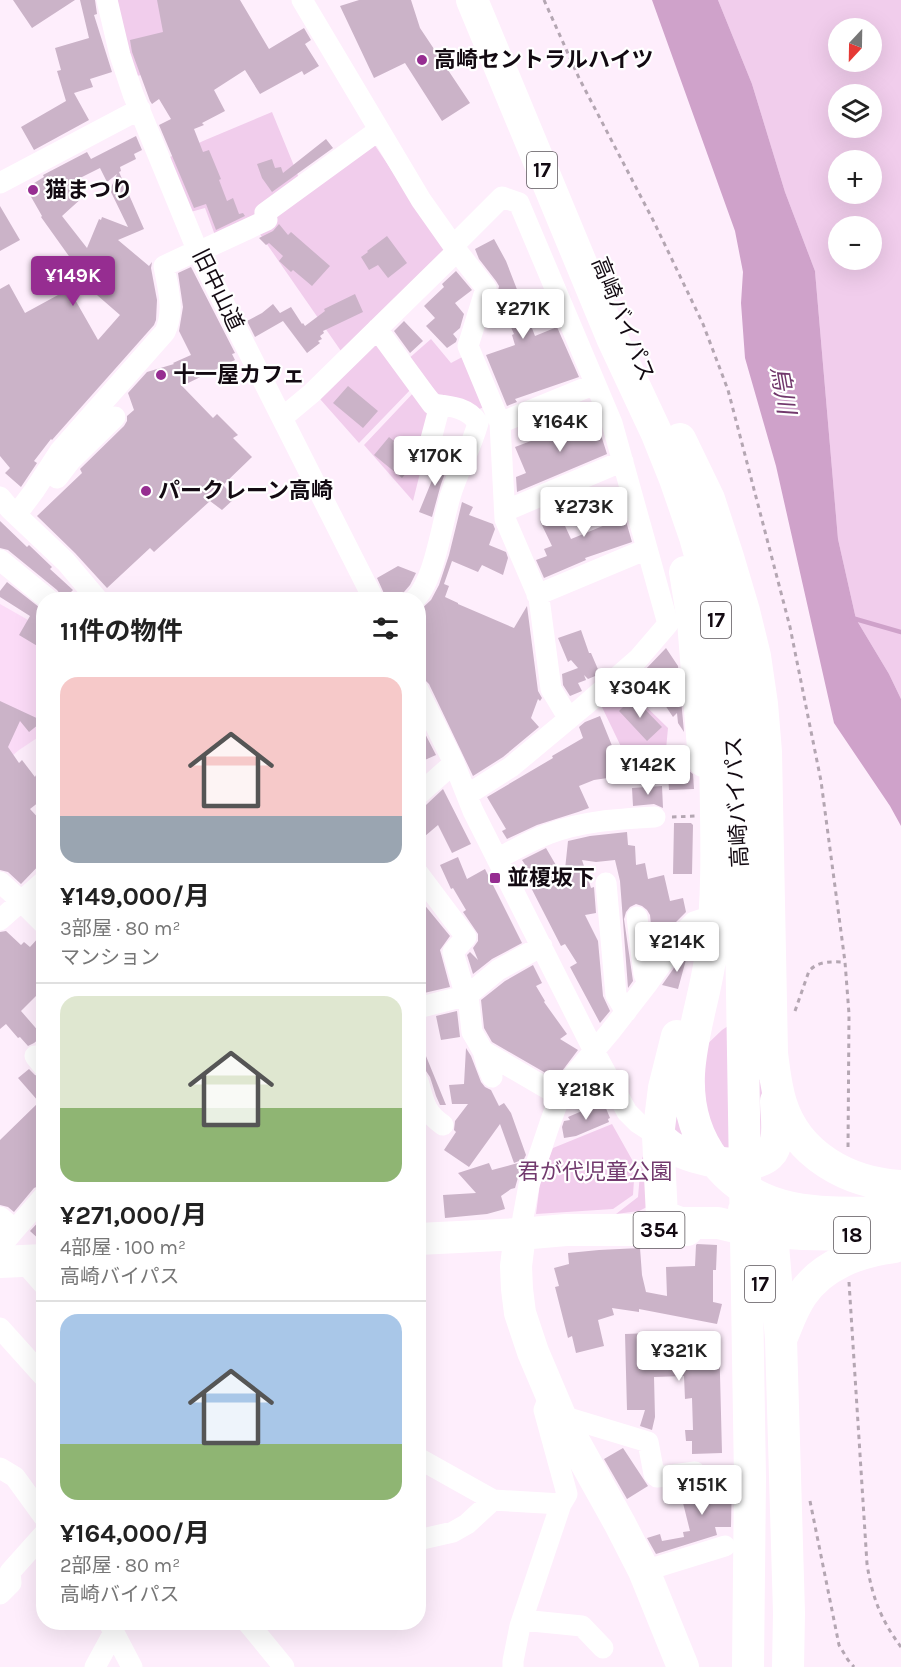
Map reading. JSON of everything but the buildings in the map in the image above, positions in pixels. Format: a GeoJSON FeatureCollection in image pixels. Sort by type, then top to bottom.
{"type":"FeatureCollection","features":[{"type":"Feature","properties":{"kind":"highway","name":"高崎バイパス"},"geometry":{"type":"LineString","coordinates":[[472,0],[622,339],[695,495],[709,536],[739,656],[745,702],[750,782],[748,917],[750,1478],[762,1661]]}},
{"type":"Feature","properties":{"kind":"highway","name":"高崎バイパス"},"geometry":{"type":"LineString","coordinates":[[491,0],[622,339]]}},
{"type":"Feature","properties":{"kind":"highway"},"geometry":{"type":"LineString","coordinates":[[622,339],[702,618],[715,736],[715,909],[711,953],[691,1054],[689,1076],[692,1116],[711,1156],[730,1179],[747,1191],[792,1208],[901,1214]]}},
{"type":"Feature","properties":{"kind":"highway"},"geometry":{"type":"LineString","coordinates":[[622,339],[709,499],[744,611],[755,656],[766,752],[780,1005],[774,1067],[776,1138],[771,1153],[762,1160],[738,1165],[703,1159],[673,1148],[660,1125]]}},
{"type":"Feature","properties":{"kind":"highway"},"geometry":{"type":"LineString","coordinates":[[674,515],[693,621],[707,816],[703,920],[698,958],[664,1088],[660,1125],[662,1216],[680,1223],[718,1223],[762,1231],[759,1219],[733,1205]]}},
{"type":"Feature","properties":{"kind":"highway"},"geometry":{"type":"LineString","coordinates":[[660,1125],[680,1072],[704,1039],[729,1020],[753,1014],[770,1020],[784,1035],[788,1048],[789,1085],[796,1124],[802,1142],[815,1155],[842,1172],[874,1182],[901,1186]]}},
{"type":"Feature","properties":{"kind":"highway"},"geometry":{"type":"LineString","coordinates":[[774,1067],[781,1103],[796,1124],[833,1154],[861,1167],[901,1178]]}},
{"type":"Feature","properties":{"kind":"highway","name":"18"},"geometry":{"type":"LineString","coordinates":[[733,1205],[804,1195],[901,1195]]}},
{"type":"Feature","properties":{"kind":"highway","name":"354"},"geometry":{"type":"LineString","coordinates":[[426,1239],[566,1230],[733,1205]]}},
{"type":"Feature","properties":{"kind":"highway","name":"354"},"geometry":{"type":"LineString","coordinates":[[566,1230],[762,1231]]}},
{"type":"Feature","properties":{"kind":"highway","name":"17"},"geometry":{"type":"LineString","coordinates":[[762,1231],[781,1339],[789,1613],[762,1661]]}},
{"type":"Feature","properties":{"kind":"highway","name":"18"},"geometry":{"type":"LineString","coordinates":[[762,1231],[901,1236]]}},
{"type":"Feature","properties":{"kind":"highway"},"geometry":{"type":"LineString","coordinates":[[520,1234],[516,1266],[517,1289],[520,1313],[533,1352],[556,1406],[644,1571],[683,1667]]}},
{"type":"Feature","properties":{"kind":"highway"},"geometry":{"type":"LineString","coordinates":[[781,1339],[802,1295],[816,1280],[839,1263],[866,1252],[901,1246]]}},
{"type":"Feature","properties":{"kind":"street","name":"旧中山道"},"geometry":{"type":"LineString","coordinates":[[107,0],[120,55],[133,94],[198,251],[370,592]]}},
{"type":"Feature","properties":{"kind":"street"},"geometry":{"type":"LineString","coordinates":[[302,0],[421,200],[486,288],[468,346],[497,415],[505,519],[537,595],[551,689],[569,718]]}},
{"type":"Feature","properties":{"kind":"street"},"geometry":{"type":"LineString","coordinates":[[0,183],[140,109]]}},
{"type":"Feature","properties":{"kind":"street"},"geometry":{"type":"LineString","coordinates":[[10,513],[34,491],[60,451],[165,332],[170,321],[170,302],[164,266],[267,220],[265,213],[379,130]]}},
{"type":"Feature","properties":{"kind":"street"},"geometry":{"type":"LineString","coordinates":[[282,418],[312,393],[377,329],[502,197],[519,203],[612,423],[668,624],[638,659],[511,767],[460,778],[426,792]]}},
{"type":"Feature","properties":{"kind":"street"},"geometry":{"type":"LineString","coordinates":[[377,329],[432,404],[457,407],[474,416],[497,415],[595,384]]}},
{"type":"Feature","properties":{"kind":"street"},"geometry":{"type":"LineString","coordinates":[[426,458],[440,405]]}},
{"type":"Feature","properties":{"kind":"street"},"geometry":{"type":"LineString","coordinates":[[420,592],[429,573],[450,496],[476,430],[478,423],[474,416]]}},
{"type":"Feature","properties":{"kind":"street"},"geometry":{"type":"LineString","coordinates":[[10,513],[36,507],[70,462],[115,417]]}},
{"type":"Feature","properties":{"kind":"street"},"geometry":{"type":"LineString","coordinates":[[505,511],[623,461]]}},
{"type":"Feature","properties":{"kind":"street"},"geometry":{"type":"LineString","coordinates":[[10,513],[66,562],[91,592]]}},
{"type":"Feature","properties":{"kind":"street"},"geometry":{"type":"LineString","coordinates":[[537,595],[647,549]]}},
{"type":"Feature","properties":{"kind":"street"},"geometry":{"type":"LineString","coordinates":[[0,560],[39,592]]}},
{"type":"Feature","properties":{"kind":"street"},"geometry":{"type":"LineString","coordinates":[[426,707],[473,811],[627,1112],[638,1123],[660,1125]]}},
{"type":"Feature","properties":{"kind":"street"},"geometry":{"type":"LineString","coordinates":[[497,859],[556,831],[592,823],[655,817]]}},
{"type":"Feature","properties":{"kind":"street"},"geometry":{"type":"LineString","coordinates":[[0,882],[36,916]]}},
{"type":"Feature","properties":{"kind":"street"},"geometry":{"type":"LineString","coordinates":[[606,883],[616,995],[626,1012]]}},
{"type":"Feature","properties":{"kind":"street"},"geometry":{"type":"LineString","coordinates":[[426,884],[466,937],[453,952],[464,990],[468,996],[472,1032],[483,1051],[492,1077]]}},
{"type":"Feature","properties":{"kind":"street"},"geometry":{"type":"LineString","coordinates":[[0,920],[36,888]]}},
{"type":"Feature","properties":{"kind":"street"},"geometry":{"type":"LineString","coordinates":[[637,917],[644,974],[648,983]]}},
{"type":"Feature","properties":{"kind":"street"},"geometry":{"type":"LineString","coordinates":[[520,1234],[529,1185],[560,1096],[572,1077],[648,983],[683,933],[694,922],[703,920]]}},
{"type":"Feature","properties":{"kind":"street"},"geometry":{"type":"LineString","coordinates":[[426,1006],[468,996],[498,970],[542,946]]}},
{"type":"Feature","properties":{"kind":"street"},"geometry":{"type":"LineString","coordinates":[[483,1051],[533,1074],[560,1096]]}},
{"type":"Feature","properties":{"kind":"street"},"geometry":{"type":"LineString","coordinates":[[426,1108],[434,1119],[442,1125]]}},
{"type":"Feature","properties":{"kind":"street"},"geometry":{"type":"LineString","coordinates":[[36,1202],[7,1223],[17,1257],[36,1277]]}},
{"type":"Feature","properties":{"kind":"street"},"geometry":{"type":"LineString","coordinates":[[0,1328],[36,1368]]}},
{"type":"Feature","properties":{"kind":"street"},"geometry":{"type":"LineString","coordinates":[[513,1667],[522,1620],[561,1504],[567,1494],[544,1410],[556,1406],[572,1419],[648,1442],[654,1474],[657,1477],[695,1472]]}},
{"type":"Feature","properties":{"kind":"street"},"geometry":{"type":"LineString","coordinates":[[426,1462],[493,1500],[561,1504]]}},
{"type":"Feature","properties":{"kind":"street"},"geometry":{"type":"LineString","coordinates":[[0,1468],[15,1477],[36,1507]]}},
{"type":"Feature","properties":{"kind":"street"},"geometry":{"type":"LineString","coordinates":[[426,1538],[453,1532],[467,1524],[493,1500]]}},
{"type":"Feature","properties":{"kind":"street"},"geometry":{"type":"LineString","coordinates":[[0,1594],[11,1583],[10,1572],[36,1543]]}},
{"type":"Feature","properties":{"kind":"street"},"geometry":{"type":"LineString","coordinates":[[644,1571],[725,1546]]}},
{"type":"Feature","properties":{"kind":"street"},"geometry":{"type":"LineString","coordinates":[[522,1620],[582,1626],[603,1648]]}},
{"type":"Feature","properties":{"kind":"street"},"geometry":{"type":"LineString","coordinates":[[95,1667],[111,1630]]}},
{"type":"Feature","properties":{"kind":"street"},"geometry":{"type":"LineString","coordinates":[[113,1630],[132,1667]]}},
{"type":"Feature","properties":{"kind":"street"},"geometry":{"type":"LineString","coordinates":[[254,1630],[284,1667]]}},
{"type":"Feature","properties":{"kind":"street"},"geometry":{"type":"LineString","coordinates":[[268,1630],[269,1648]]}},
{"type":"Feature","properties":{"kind":"path"},"geometry":{"type":"LineString","coordinates":[[655,817],[697,816]]}},
{"type":"Feature","properties":{"kind":"path"},"geometry":{"type":"LineString","coordinates":[[780,1005],[794,1011],[797,1009],[809,971],[813,966],[819,963],[845,962]]}},
{"type":"Feature","properties":{"kind":"path"},"geometry":{"type":"LineString","coordinates":[[809,1498],[840,1645],[854,1667]]}},
{"type":"Feature","properties":{"kind":"shaded area"},"geometry":{"type":"Polygon","coordinates":[[[0,604],[36,624],[36,739],[0,766],[0,604]]]}},
{"type":"Feature","properties":{"kind":"green space"},"geometry":{"type":"Polygon","coordinates":[[[113,0],[191,0],[200,64],[131,77],[113,0]]]}},
{"type":"Feature","properties":{"kind":"green space"},"geometry":{"type":"Polygon","coordinates":[[[718,0],[901,0],[901,699],[856,619],[838,539],[815,271],[785,192],[752,84],[718,0]]]}},
{"type":"Feature","properties":{"kind":"green space"},"geometry":{"type":"Polygon","coordinates":[[[272,112],[301,183],[260,218],[216,238],[205,208],[187,213],[168,158],[272,112]]]}},
{"type":"Feature","properties":{"kind":"green space"},"geometry":{"type":"Polygon","coordinates":[[[374,144],[447,253],[341,351],[255,227],[374,144]]]}},
{"type":"Feature","properties":{"kind":"green space"},"geometry":{"type":"Polygon","coordinates":[[[379,339],[413,387],[359,443],[320,399],[379,339]]]}},
{"type":"Feature","properties":{"kind":"green space"},"geometry":{"type":"Polygon","coordinates":[[[431,339],[451,363],[466,355],[489,405],[472,412],[443,399],[407,360],[431,339]]]}},
{"type":"Feature","properties":{"kind":"green space"},"geometry":{"type":"Polygon","coordinates":[[[416,390],[436,409],[413,501],[364,445],[416,390]]]}},
{"type":"Feature","properties":{"kind":"green space"},"geometry":{"type":"Polygon","coordinates":[[[623,684],[668,728],[663,781],[629,780],[626,757],[601,705],[623,684]]]}},
{"type":"Feature","properties":{"kind":"green space"},"geometry":{"type":"Polygon","coordinates":[[[750,1021],[771,1129],[748,1156],[671,1133],[670,1126],[698,1053],[728,1026],[750,1021]]]}},
{"type":"Feature","properties":{"kind":"green space","name":"君が代児童公園"},"geometry":{"type":"Polygon","coordinates":[[[612,1124],[635,1165],[633,1195],[613,1209],[536,1214],[540,1183],[553,1148],[612,1124]]]}},
{"type":"Feature","properties":{"kind":"green space"},"geometry":{"type":"Polygon","coordinates":[[[647,1144],[649,1206],[639,1211],[616,1214],[638,1197],[641,1162],[647,1144]]]}},
{"type":"Feature","properties":{"kind":"water","name":"烏川"},"geometry":{"type":"Polygon","coordinates":[[[652,0],[718,0],[752,84],[785,192],[815,271],[838,539],[856,619],[901,699],[901,826],[834,723],[776,466],[745,358],[741,303],[743,272],[735,231],[652,0]]]}},
{"type":"Feature","properties":{"kind":"waterway"},"geometry":{"type":"LineString","coordinates":[[852,618],[901,632]]}},
{"type":"Feature","properties":{"kind":"place","name":"高崎セントラルハイツ"},"geometry":{"type":"Point","coordinates":[422,60]}},
{"type":"Feature","properties":{"kind":"place","name":"猫まつり"},"geometry":{"type":"Point","coordinates":[33,190]}},
{"type":"Feature","properties":{"kind":"place","name":"十一屋カフェ"},"geometry":{"type":"Point","coordinates":[161,375]}},
{"type":"Feature","properties":{"kind":"place","name":"パークレーン高崎"},"geometry":{"type":"Point","coordinates":[146,491]}},
{"type":"Feature","properties":{"kind":"place","name":"並榎坂下"},"geometry":{"type":"Point","coordinates":[495,878]}}]}
